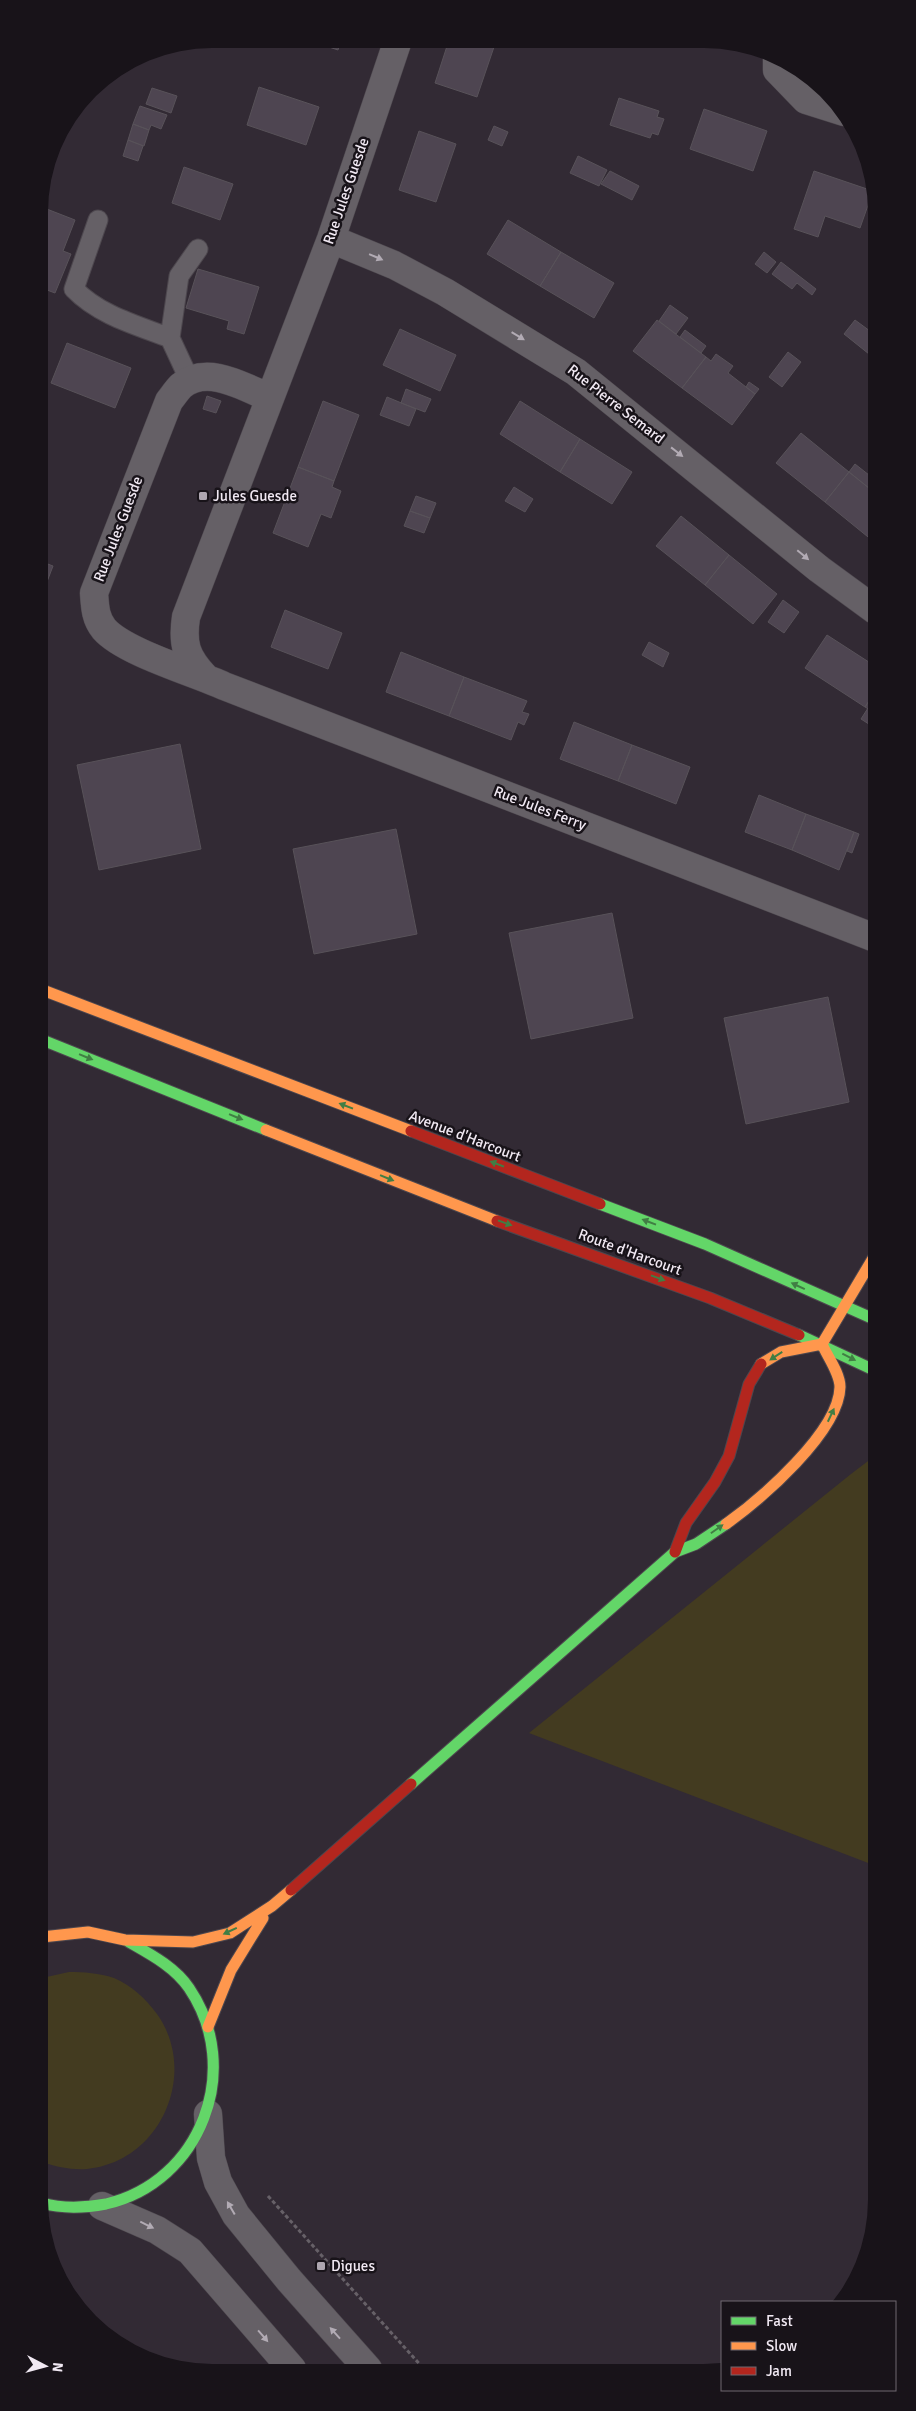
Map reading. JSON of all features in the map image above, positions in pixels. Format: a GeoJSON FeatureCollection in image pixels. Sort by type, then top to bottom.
{"type":"FeatureCollection","features":[{"type":"Feature","properties":{"kind":"main road","name":"Avenue d'Harcourt"},"geometry":{"type":"LineString","coordinates":[[48,992],[705,1244],[868,1317]]}},
{"type":"Feature","properties":{"kind":"main road","name":"Route d'Harcourt"},"geometry":{"type":"LineString","coordinates":[[48,1041],[426,1194],[680,1286],[822,1344]]}},
{"type":"Feature","properties":{"kind":"main road"},"geometry":{"type":"LineString","coordinates":[[822,1344],[868,1268]]}},
{"type":"Feature","properties":{"kind":"main road"},"geometry":{"type":"LineString","coordinates":[[48,1936],[88,1932],[125,1940],[176,1943],[211,1939],[230,1933],[272,1906],[675,1552],[696,1544],[739,1514],[802,1456],[832,1416],[840,1386],[822,1344]]}},
{"type":"Feature","properties":{"kind":"main road"},"geometry":{"type":"LineString","coordinates":[[675,1552],[685,1525],[708,1494],[729,1457],[740,1426],[744,1398],[758,1367],[785,1350],[822,1344],[868,1367]]}},
{"type":"Feature","properties":{"kind":"main road"},"geometry":{"type":"LineString","coordinates":[[208,2027],[223,1982],[242,1948],[272,1906]]}},
{"type":"Feature","properties":{"kind":"main road"},"geometry":{"type":"LineString","coordinates":[[48,2205],[77,2208],[102,2206],[124,2200],[149,2188],[169,2173],[192,2147],[208,2114],[214,2087],[214,2063],[208,2027],[188,1988],[166,1964],[125,1940]]}},
{"type":"Feature","properties":{"kind":"street","name":"Rue Jules Guesde"},"geometry":{"type":"LineString","coordinates":[[205,677],[193,664],[184,646],[186,616],[331,239],[395,48]]}},
{"type":"Feature","properties":{"kind":"street"},"geometry":{"type":"LineString","coordinates":[[777,64],[777,70],[806,100],[831,108]]}},
{"type":"Feature","properties":{"kind":"street","name":"Rue Pierre Semard"},"geometry":{"type":"LineString","coordinates":[[331,239],[394,265],[444,292],[576,372],[868,605]]}},
{"type":"Feature","properties":{"kind":"street"},"geometry":{"type":"LineString","coordinates":[[190,381],[197,378],[222,378],[270,398]]}},
{"type":"Feature","properties":{"kind":"street","name":"Rue Jules Guesde"},"geometry":{"type":"LineString","coordinates":[[190,381],[182,386],[169,401],[94,593],[95,613],[104,628],[121,644],[205,677]]}},
{"type":"Feature","properties":{"kind":"street","name":"Rue Jules Ferry"},"geometry":{"type":"LineString","coordinates":[[205,677],[868,935]]}},
{"type":"Feature","properties":{"kind":"street"},"geometry":{"type":"LineString","coordinates":[[208,2114],[210,2158],[218,2182],[236,2215],[289,2280],[364,2364]]}},
{"type":"Feature","properties":{"kind":"street"},"geometry":{"type":"LineString","coordinates":[[102,2206],[157,2230],[190,2251],[288,2364]]}},
{"type":"Feature","properties":{"kind":"lane"},"geometry":{"type":"LineString","coordinates":[[98,220],[74,288],[88,304],[127,322],[170,338]]}},
{"type":"Feature","properties":{"kind":"lane"},"geometry":{"type":"LineString","coordinates":[[190,381],[170,338],[179,276],[198,249]]}},
{"type":"Feature","properties":{"kind":"path"},"geometry":{"type":"LineString","coordinates":[[268,2196],[419,2364]]}},
{"type":"Feature","properties":{"kind":"shaded area"},"geometry":{"type":"Polygon","coordinates":[[[868,1461],[868,1863],[529,1733],[868,1461]]]}},
{"type":"Feature","properties":{"kind":"shaded area"},"geometry":{"type":"Polygon","coordinates":[[[69,1972],[92,1973],[114,1978],[126,1984],[148,2003],[157,2014],[169,2037],[174,2062],[173,2087],[165,2111],[153,2132],[135,2150],[113,2163],[87,2169],[64,2168],[48,2164],[48,1977],[69,1972]]]}},
{"type":"Feature","properties":{"kind":"building"},"geometry":{"type":"Polygon","coordinates":[[[446,48],[494,48],[477,97],[435,83],[446,48]]]}},
{"type":"Feature","properties":{"kind":"building"},"geometry":{"type":"Polygon","coordinates":[[[259,87],[319,107],[306,145],[247,125],[259,87]]]}},
{"type":"Feature","properties":{"kind":"building"},"geometry":{"type":"Polygon","coordinates":[[[152,88],[177,96],[171,113],[146,104],[152,88]]]}},
{"type":"Feature","properties":{"kind":"building"},"geometry":{"type":"Polygon","coordinates":[[[619,98],[659,111],[657,117],[664,119],[658,135],[652,133],[650,138],[610,125],[619,98]]]}},
{"type":"Feature","properties":{"kind":"building"},"geometry":{"type":"Polygon","coordinates":[[[140,106],[167,115],[161,129],[151,125],[149,130],[133,124],[140,106]]]}},
{"type":"Feature","properties":{"kind":"building"},"geometry":{"type":"Polygon","coordinates":[[[704,109],[767,131],[753,171],[690,149],[704,109]]]}},
{"type":"Feature","properties":{"kind":"building"},"geometry":{"type":"Polygon","coordinates":[[[133,124],[149,130],[144,146],[128,140],[133,124]]]}},
{"type":"Feature","properties":{"kind":"building"},"geometry":{"type":"Polygon","coordinates":[[[494,126],[508,132],[502,146],[488,140],[494,126]]]}},
{"type":"Feature","properties":{"kind":"building"},"geometry":{"type":"Polygon","coordinates":[[[419,131],[456,144],[436,202],[399,190],[419,131]]]}},
{"type":"Feature","properties":{"kind":"building"},"geometry":{"type":"Polygon","coordinates":[[[128,140],[143,146],[138,161],[123,156],[128,140]]]}},
{"type":"Feature","properties":{"kind":"building"},"geometry":{"type":"Polygon","coordinates":[[[578,156],[607,170],[599,186],[570,173],[578,156]]]}},
{"type":"Feature","properties":{"kind":"building"},"geometry":{"type":"Polygon","coordinates":[[[184,167],[233,184],[220,220],[172,203],[184,167]]]}},
{"type":"Feature","properties":{"kind":"building"},"geometry":{"type":"Polygon","coordinates":[[[610,171],[639,186],[632,200],[601,184],[610,171]]]}},
{"type":"Feature","properties":{"kind":"building"},"geometry":{"type":"Polygon","coordinates":[[[814,171],[867,189],[868,206],[860,228],[825,216],[818,237],[794,229],[814,171]]]}},
{"type":"Feature","properties":{"kind":"building"},"geometry":{"type":"Polygon","coordinates":[[[48,210],[75,220],[63,251],[71,254],[55,293],[48,290],[48,210]]]}},
{"type":"Feature","properties":{"kind":"building"},"geometry":{"type":"Polygon","coordinates":[[[508,220],[561,252],[540,286],[487,254],[508,220]]]}},
{"type":"Feature","properties":{"kind":"building"},"geometry":{"type":"Polygon","coordinates":[[[561,252],[614,283],[594,318],[540,286],[561,252]]]}},
{"type":"Feature","properties":{"kind":"building"},"geometry":{"type":"Polygon","coordinates":[[[764,252],[776,262],[767,273],[755,264],[764,252]]]}},
{"type":"Feature","properties":{"kind":"building"},"geometry":{"type":"Polygon","coordinates":[[[781,262],[816,289],[812,295],[797,283],[792,289],[772,274],[781,262]]]}},
{"type":"Feature","properties":{"kind":"building"},"geometry":{"type":"Polygon","coordinates":[[[198,269],[259,287],[244,334],[227,329],[229,321],[186,308],[198,269]]]}},
{"type":"Feature","properties":{"kind":"building"},"geometry":{"type":"Polygon","coordinates":[[[670,305],[688,318],[676,334],[659,321],[670,305]]]}},
{"type":"Feature","properties":{"kind":"building"},"geometry":{"type":"Polygon","coordinates":[[[657,320],[706,357],[682,388],[633,351],[657,320]]]}},
{"type":"Feature","properties":{"kind":"building"},"geometry":{"type":"Polygon","coordinates":[[[855,320],[868,330],[868,353],[844,334],[855,320]]]}},
{"type":"Feature","properties":{"kind":"building"},"geometry":{"type":"Polygon","coordinates":[[[400,329],[456,355],[440,391],[383,365],[400,329]]]}},
{"type":"Feature","properties":{"kind":"building"},"geometry":{"type":"Polygon","coordinates":[[[685,330],[706,346],[701,353],[680,337],[685,330]]]}},
{"type":"Feature","properties":{"kind":"building"},"geometry":{"type":"Polygon","coordinates":[[[67,343],[131,368],[115,408],[51,383],[67,343]]]}},
{"type":"Feature","properties":{"kind":"building"},"geometry":{"type":"Polygon","coordinates":[[[788,352],[801,362],[782,387],[769,377],[788,352]]]}},
{"type":"Feature","properties":{"kind":"building"},"geometry":{"type":"Polygon","coordinates":[[[716,354],[733,366],[728,373],[755,394],[732,425],[682,388],[706,357],[711,361],[716,354]]]}},
{"type":"Feature","properties":{"kind":"building"},"geometry":{"type":"Polygon","coordinates":[[[749,382],[759,389],[755,394],[746,387],[749,382]]]}},
{"type":"Feature","properties":{"kind":"building"},"geometry":{"type":"Polygon","coordinates":[[[406,389],[431,399],[425,412],[401,403],[406,389]]]}},
{"type":"Feature","properties":{"kind":"building"},"geometry":{"type":"Polygon","coordinates":[[[207,396],[221,401],[216,413],[203,409],[207,396]]]}},
{"type":"Feature","properties":{"kind":"building"},"geometry":{"type":"Polygon","coordinates":[[[387,397],[416,409],[409,426],[380,415],[387,397]]]}},
{"type":"Feature","properties":{"kind":"building"},"geometry":{"type":"Polygon","coordinates":[[[323,401],[359,415],[334,481],[298,467],[323,401]]]}},
{"type":"Feature","properties":{"kind":"building"},"geometry":{"type":"Polygon","coordinates":[[[520,401],[580,439],[560,472],[500,434],[520,401]]]}},
{"type":"Feature","properties":{"kind":"building"},"geometry":{"type":"Polygon","coordinates":[[[801,433],[849,472],[825,502],[776,463],[801,433]]]}},
{"type":"Feature","properties":{"kind":"building"},"geometry":{"type":"Polygon","coordinates":[[[580,439],[632,472],[612,504],[560,472],[580,439]]]}},
{"type":"Feature","properties":{"kind":"building"},"geometry":{"type":"Polygon","coordinates":[[[855,464],[868,474],[868,487],[849,472],[855,464]]]}},
{"type":"Feature","properties":{"kind":"building"},"geometry":{"type":"Polygon","coordinates":[[[298,467],[334,481],[332,487],[341,491],[331,518],[321,514],[308,547],[273,533],[298,467]]]}},
{"type":"Feature","properties":{"kind":"building"},"geometry":{"type":"Polygon","coordinates":[[[849,472],[868,487],[868,537],[825,502],[849,472]]]}},
{"type":"Feature","properties":{"kind":"building"},"geometry":{"type":"Polygon","coordinates":[[[514,487],[533,499],[525,512],[505,501],[514,487]]]}},
{"type":"Feature","properties":{"kind":"building"},"geometry":{"type":"Polygon","coordinates":[[[416,496],[436,503],[430,518],[410,511],[416,496]]]}},
{"type":"Feature","properties":{"kind":"building"},"geometry":{"type":"Polygon","coordinates":[[[410,511],[430,518],[424,533],[404,526],[410,511]]]}},
{"type":"Feature","properties":{"kind":"building"},"geometry":{"type":"Polygon","coordinates":[[[681,516],[729,555],[705,585],[656,546],[681,516]]]}},
{"type":"Feature","properties":{"kind":"building"},"geometry":{"type":"Polygon","coordinates":[[[729,555],[777,594],[753,624],[705,585],[729,555]]]}},
{"type":"Feature","properties":{"kind":"building"},"geometry":{"type":"Polygon","coordinates":[[[48,564],[53,566],[48,579],[48,564]]]}},
{"type":"Feature","properties":{"kind":"building"},"geometry":{"type":"Polygon","coordinates":[[[783,600],[799,612],[784,633],[768,622],[783,600]]]}},
{"type":"Feature","properties":{"kind":"building"},"geometry":{"type":"Polygon","coordinates":[[[285,610],[342,633],[328,669],[271,647],[285,610]]]}},
{"type":"Feature","properties":{"kind":"building"},"geometry":{"type":"Polygon","coordinates":[[[827,635],[868,661],[868,702],[865,707],[805,668],[827,635]]]}},
{"type":"Feature","properties":{"kind":"building"},"geometry":{"type":"Polygon","coordinates":[[[649,642],[669,653],[663,667],[642,655],[649,642]]]}},
{"type":"Feature","properties":{"kind":"building"},"geometry":{"type":"Polygon","coordinates":[[[401,652],[464,677],[449,716],[386,692],[401,652]]]}},
{"type":"Feature","properties":{"kind":"building"},"geometry":{"type":"Polygon","coordinates":[[[464,677],[527,701],[522,712],[529,714],[524,725],[518,722],[511,740],[449,716],[464,677]]]}},
{"type":"Feature","properties":{"kind":"building"},"geometry":{"type":"Polygon","coordinates":[[[868,708],[868,724],[861,719],[868,708]]]}},
{"type":"Feature","properties":{"kind":"building"},"geometry":{"type":"Polygon","coordinates":[[[574,722],[632,745],[618,781],[560,759],[574,722]]]}},
{"type":"Feature","properties":{"kind":"building"},"geometry":{"type":"Polygon","coordinates":[[[180,744],[201,849],[99,870],[77,765],[180,744]]]}},
{"type":"Feature","properties":{"kind":"building"},"geometry":{"type":"Polygon","coordinates":[[[632,745],[690,767],[676,804],[618,781],[632,745]]]}},
{"type":"Feature","properties":{"kind":"building"},"geometry":{"type":"Polygon","coordinates":[[[759,795],[806,814],[792,850],[745,832],[759,795]]]}},
{"type":"Feature","properties":{"kind":"building"},"geometry":{"type":"Polygon","coordinates":[[[806,814],[854,832],[839,870],[792,850],[806,814]]]}},
{"type":"Feature","properties":{"kind":"building"},"geometry":{"type":"Polygon","coordinates":[[[396,829],[417,934],[314,954],[293,849],[396,829]]]}},
{"type":"Feature","properties":{"kind":"building"},"geometry":{"type":"Polygon","coordinates":[[[854,832],[859,834],[852,853],[847,851],[854,832]]]}},
{"type":"Feature","properties":{"kind":"building"},"geometry":{"type":"Polygon","coordinates":[[[612,913],[633,1018],[531,1039],[509,933],[612,913]]]}},
{"type":"Feature","properties":{"kind":"building"},"geometry":{"type":"Polygon","coordinates":[[[828,997],[849,1102],[746,1124],[724,1018],[828,997]]]}},
{"type":"Feature","properties":{"kind":"traffic: fast"},"geometry":{"type":"LineString","coordinates":[[48,1042],[266,1130]]}},
{"type":"Feature","properties":{"kind":"traffic: fast"},"geometry":{"type":"LineString","coordinates":[[600,1204],[705,1244],[868,1316]]}},
{"type":"Feature","properties":{"kind":"traffic: fast"},"geometry":{"type":"LineString","coordinates":[[799,1335],[868,1367]]}},
{"type":"Feature","properties":{"kind":"traffic: fast"},"geometry":{"type":"LineString","coordinates":[[411,1784],[675,1552],[696,1544],[726,1524]]}},
{"type":"Feature","properties":{"kind":"traffic: fast"},"geometry":{"type":"LineString","coordinates":[[48,2205],[74,2207],[106,2204],[139,2192],[167,2172],[189,2147],[204,2118],[212,2086],[213,2053],[205,2020],[183,1980],[162,1962],[129,1942]]}},
{"type":"Feature","properties":{"kind":"traffic: slow"},"geometry":{"type":"LineString","coordinates":[[48,992],[411,1131]]}},
{"type":"Feature","properties":{"kind":"traffic: slow"},"geometry":{"type":"LineString","coordinates":[[266,1130],[497,1221]]}},
{"type":"Feature","properties":{"kind":"traffic: slow"},"geometry":{"type":"LineString","coordinates":[[822,1344],[868,1267]]}},
{"type":"Feature","properties":{"kind":"traffic: slow"},"geometry":{"type":"LineString","coordinates":[[761,1364],[781,1352],[822,1344]]}},
{"type":"Feature","properties":{"kind":"traffic: slow"},"geometry":{"type":"LineString","coordinates":[[726,1524],[777,1482],[813,1444],[827,1424],[836,1405],[840,1387],[836,1370],[822,1344]]}},
{"type":"Feature","properties":{"kind":"traffic: slow"},"geometry":{"type":"LineString","coordinates":[[48,1936],[88,1932],[125,1940],[193,1942],[230,1933],[272,1906],[291,1890]]}},
{"type":"Feature","properties":{"kind":"traffic: slow"},"geometry":{"type":"LineString","coordinates":[[208,2027],[231,1970],[263,1918]]}},
{"type":"Feature","properties":{"kind":"traffic: jam"},"geometry":{"type":"LineString","coordinates":[[411,1131],[600,1204]]}},
{"type":"Feature","properties":{"kind":"traffic: jam"},"geometry":{"type":"LineString","coordinates":[[497,1221],[710,1298],[799,1335]]}},
{"type":"Feature","properties":{"kind":"traffic: jam"},"geometry":{"type":"LineString","coordinates":[[675,1552],[686,1523],[715,1482],[729,1456],[749,1384],[761,1364]]}},
{"type":"Feature","properties":{"kind":"traffic: jam"},"geometry":{"type":"LineString","coordinates":[[291,1890],[411,1784]]}},
{"type":"Feature","properties":{"kind":"place","name":"Jules Guesde"},"geometry":{"type":"Point","coordinates":[203,496]}},
{"type":"Feature","properties":{"kind":"place","name":"Digues"},"geometry":{"type":"Point","coordinates":[321,2266]}}]}
